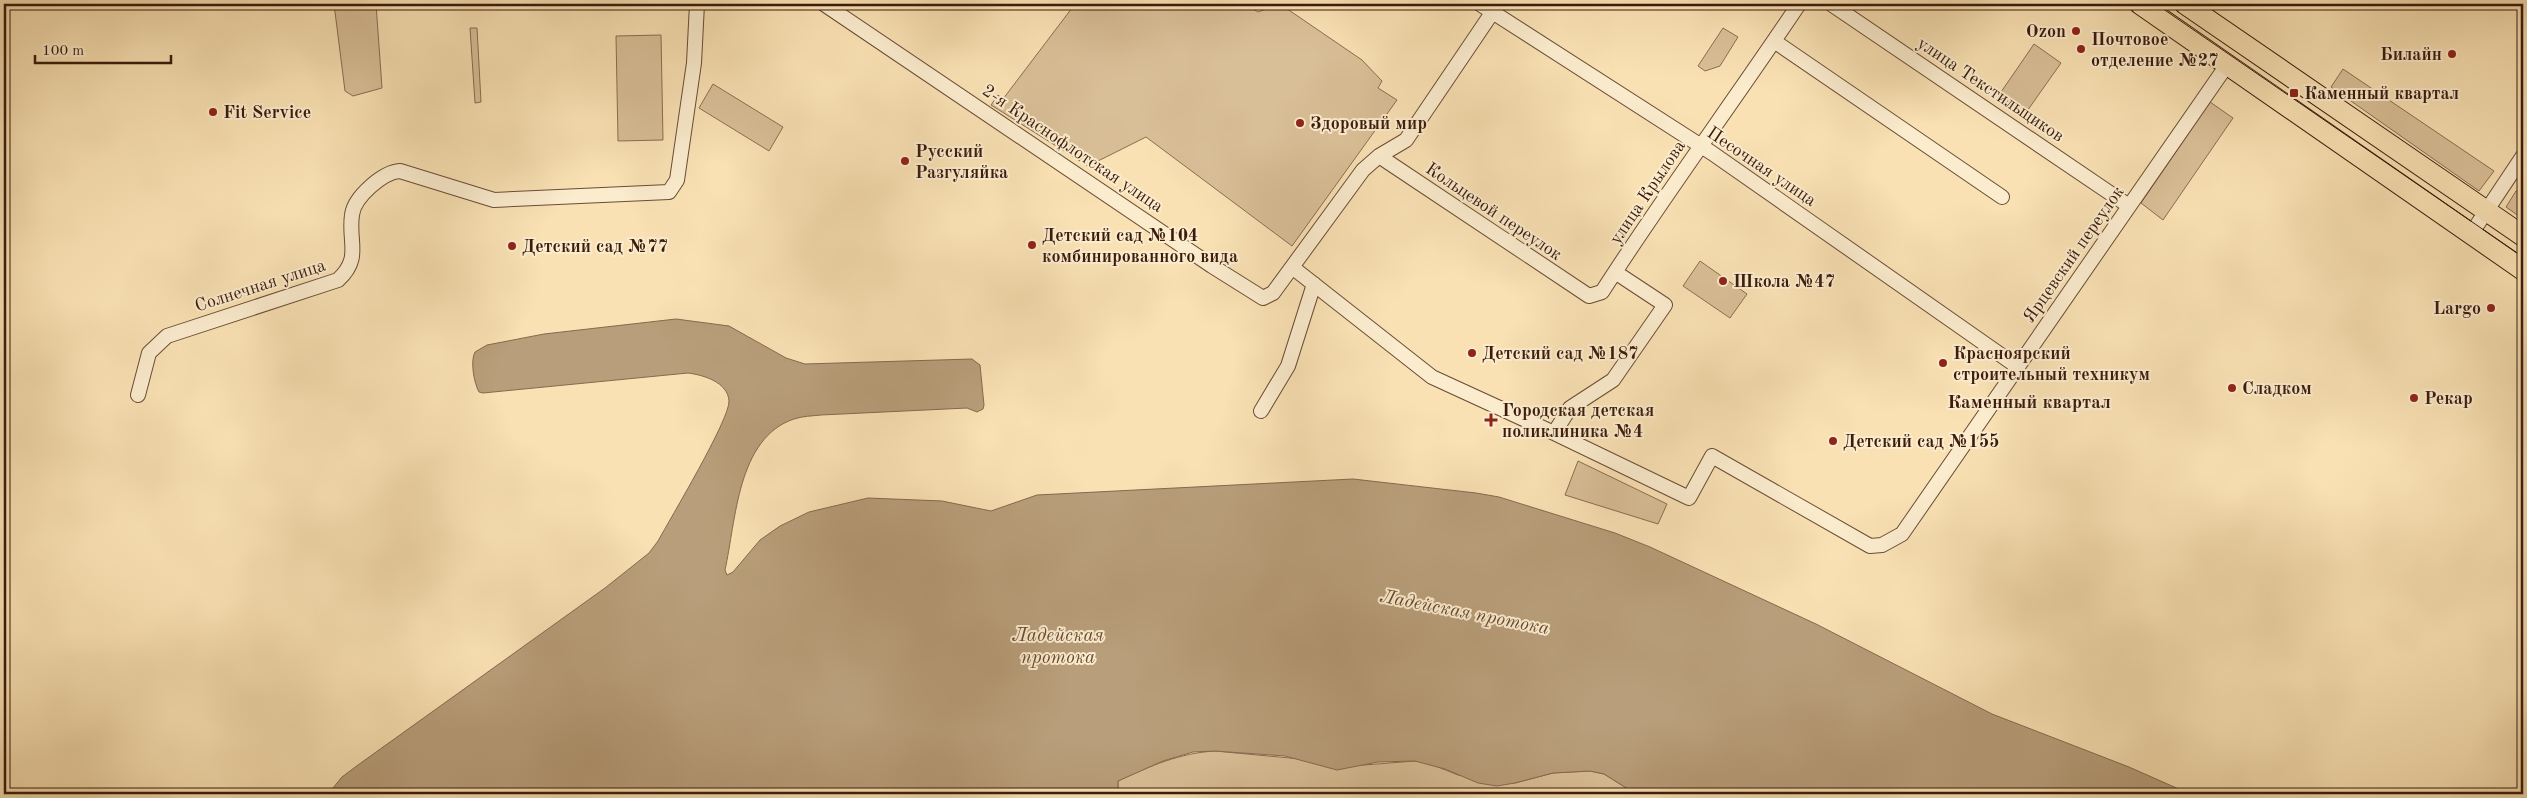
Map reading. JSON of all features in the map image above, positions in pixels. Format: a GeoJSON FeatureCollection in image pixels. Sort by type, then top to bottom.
{"type":"FeatureCollection","features":[{"type":"Feature","properties":{"kind":"highway"},"geometry":{"type":"LineString","coordinates":[[2140,4],[2523,270]]}},
{"type":"Feature","properties":{"kind":"highway"},"geometry":{"type":"LineString","coordinates":[[2185,4],[2523,236]]}},
{"type":"Feature","properties":{"kind":"street","name":"Солнечная улица"},"geometry":{"type":"LineString","coordinates":[[138,395],[148,352],[167,336],[338,280],[354,255],[351,223],[353,209],[379,179],[392,172],[400,171],[494,200],[660,194],[669,192],[677,180],[694,63],[697,4]]}},
{"type":"Feature","properties":{"kind":"street","name":"2-я Краснофлотская улица"},"geometry":{"type":"LineString","coordinates":[[824,4],[1258,297],[1268,297],[1292,267]]}},
{"type":"Feature","properties":{"kind":"street","name":"Песочная улица"},"geometry":{"type":"LineString","coordinates":[[1480,4],[1495,8],[1701,146],[2018,367]]}},
{"type":"Feature","properties":{"kind":"street","name":"улица Крылова"},"geometry":{"type":"LineString","coordinates":[[1589,296],[1602,292],[1799,4]]}},
{"type":"Feature","properties":{"kind":"street","name":"улица Текстильщиков"},"geometry":{"type":"LineString","coordinates":[[1830,4],[2130,206]]}},
{"type":"Feature","properties":{"kind":"street"},"geometry":{"type":"LineString","coordinates":[[1495,8],[1406,140],[1379,156],[1363,170],[1292,267],[1432,377],[1554,433],[1570,408],[1613,380],[1665,305],[1615,272]]}},
{"type":"Feature","properties":{"kind":"street"},"geometry":{"type":"LineString","coordinates":[[1774,40],[2002,197]]}},
{"type":"Feature","properties":{"kind":"street","name":"Ярцевский переулок"},"geometry":{"type":"LineString","coordinates":[[1554,433],[1689,498],[1712,456],[1870,546],[1882,545],[1902,534],[2227,66]]}},
{"type":"Feature","properties":{"kind":"street","name":"Кольцевой переулок"},"geometry":{"type":"LineString","coordinates":[[1379,156],[1589,296]]}},
{"type":"Feature","properties":{"kind":"street"},"geometry":{"type":"LineString","coordinates":[[2472,234],[2523,156]]}},
{"type":"Feature","properties":{"kind":"street"},"geometry":{"type":"LineString","coordinates":[[1261,412],[1288,366],[1314,284]]}},
{"type":"Feature","properties":{"kind":"shaded area"},"geometry":{"type":"Polygon","coordinates":[[[334,4],[376,4],[382,88],[353,96],[345,91],[334,4]]]}},
{"type":"Feature","properties":{"kind":"shaded area"},"geometry":{"type":"Polygon","coordinates":[[[1075,4],[1245,4],[1258,12],[1280,4],[1362,60],[1382,81],[1378,88],[1397,100],[1292,246],[1146,137],[1088,166],[991,105],[998,95],[1003,99],[1075,4]]]}},
{"type":"Feature","properties":{"kind":"shaded area"},"geometry":{"type":"Polygon","coordinates":[[[470,28],[477,28],[481,102],[475,103],[470,28]]]}},
{"type":"Feature","properties":{"kind":"shaded area"},"geometry":{"type":"Polygon","coordinates":[[[1723,28],[1738,37],[1720,66],[1705,71],[1698,66],[1723,28]]]}},
{"type":"Feature","properties":{"kind":"shaded area"},"geometry":{"type":"Polygon","coordinates":[[[661,35],[663,140],[618,141],[616,36],[661,35]]]}},
{"type":"Feature","properties":{"kind":"shaded area"},"geometry":{"type":"Polygon","coordinates":[[[2034,44],[2061,63],[2025,114],[1999,95],[2034,44]]]}},
{"type":"Feature","properties":{"kind":"shaded area"},"geometry":{"type":"Polygon","coordinates":[[[2343,69],[2494,171],[2479,191],[2331,87],[2343,69]]]}},
{"type":"Feature","properties":{"kind":"shaded area"},"geometry":{"type":"Polygon","coordinates":[[[713,84],[783,127],[769,151],[699,108],[713,84]]]}},
{"type":"Feature","properties":{"kind":"shaded area"},"geometry":{"type":"Polygon","coordinates":[[[2210,102],[2233,118],[2163,220],[2141,203],[2210,102]]]}},
{"type":"Feature","properties":{"kind":"shaded area"},"geometry":{"type":"Polygon","coordinates":[[[2516,191],[2523,193],[2523,219],[2506,207],[2516,191]]]}},
{"type":"Feature","properties":{"kind":"shaded area"},"geometry":{"type":"Polygon","coordinates":[[[1700,261],[1747,294],[1730,318],[1683,286],[1700,261]]]}},
{"type":"Feature","properties":{"kind":"shaded area"},"geometry":{"type":"Polygon","coordinates":[[[1578,461],[1667,504],[1658,524],[1565,495],[1578,461]]]}},
{"type":"Feature","properties":{"kind":"shaded area"},"geometry":{"type":"Polygon","coordinates":[[[1215,751],[1364,765],[1415,761],[1428,763],[1458,775],[1515,783],[1553,773],[1590,771],[1604,774],[1636,794],[1121,794],[1118,791],[1118,781],[1142,770],[1177,757],[1215,751]]]}},
{"type":"Feature","properties":{"kind":"water","name":"Ладейская протока"},"geometry":{"type":"Polygon","coordinates":[[[676,319],[729,326],[786,358],[805,364],[972,359],[980,365],[984,405],[983,409],[977,412],[967,408],[821,415],[794,419],[775,429],[761,444],[750,462],[742,483],[725,570],[727,575],[733,572],[760,540],[780,526],[809,512],[868,498],[942,501],[991,511],[1037,495],[1353,479],[1476,493],[1499,497],[1615,533],[1650,547],[1816,624],[1992,714],[2129,767],[2190,794],[1724,794],[1708,790],[1706,794],[1636,794],[1604,774],[1590,771],[1553,773],[1497,786],[1478,783],[1445,769],[1415,761],[1378,762],[1337,770],[1285,756],[1215,751],[1193,752],[1163,761],[1118,781],[1118,791],[1121,794],[328,794],[342,777],[605,588],[649,553],[686,492],[727,411],[728,394],[720,384],[688,373],[483,393],[479,392],[474,378],[473,361],[475,352],[487,345],[544,334],[676,319]]]}},
{"type":"Feature","properties":{"kind":"tram line"},"geometry":{"type":"LineString","coordinates":[[2156,4],[2523,257]]}},
{"type":"Feature","properties":{"kind":"place","name":"Ozon"},"geometry":{"type":"Point","coordinates":[2076,31]}},
{"type":"Feature","properties":{"kind":"place","name":"Почтовое отделение №27"},"geometry":{"type":"Point","coordinates":[2081,49]}},
{"type":"Feature","properties":{"kind":"place","name":"Билайн"},"geometry":{"type":"Point","coordinates":[2452,54]}},
{"type":"Feature","properties":{"kind":"place","name":"Каменный квартал"},"geometry":{"type":"Point","coordinates":[2294,93]}},
{"type":"Feature","properties":{"kind":"place","name":"Fit Service"},"geometry":{"type":"Point","coordinates":[213,112]}},
{"type":"Feature","properties":{"kind":"place","name":"Здоровый мир"},"geometry":{"type":"Point","coordinates":[1300,123]}},
{"type":"Feature","properties":{"kind":"place","name":"Русский Разгуляйка"},"geometry":{"type":"Point","coordinates":[905,161]}},
{"type":"Feature","properties":{"kind":"place","name":"Детский сад №104 комбинированного вида"},"geometry":{"type":"Point","coordinates":[1032,245]}},
{"type":"Feature","properties":{"kind":"place","name":"Детский сад №77"},"geometry":{"type":"Point","coordinates":[512,246]}},
{"type":"Feature","properties":{"kind":"place","name":"Школа №47"},"geometry":{"type":"Point","coordinates":[1723,281]}},
{"type":"Feature","properties":{"kind":"place","name":"Largo"},"geometry":{"type":"Point","coordinates":[2491,308]}},
{"type":"Feature","properties":{"kind":"place","name":"Детский сад №187"},"geometry":{"type":"Point","coordinates":[1472,353]}},
{"type":"Feature","properties":{"kind":"place","name":"Красноярский строительный техникум"},"geometry":{"type":"Point","coordinates":[1943,363]}},
{"type":"Feature","properties":{"kind":"place","name":"Сладком"},"geometry":{"type":"Point","coordinates":[2232,388]}},
{"type":"Feature","properties":{"kind":"place","name":"Рекар"},"geometry":{"type":"Point","coordinates":[2414,398]}},
{"type":"Feature","properties":{"kind":"place","name":"Городская детская поликлиника №4"},"geometry":{"type":"Point","coordinates":[1491,420]}},
{"type":"Feature","properties":{"kind":"place","name":"Детский сад №155"},"geometry":{"type":"Point","coordinates":[1833,441]}},
{"type":"Feature","properties":{"kind":"district","name":"Каменный квартал"},"geometry":{"type":"Point","coordinates":[2029,401]}}]}
